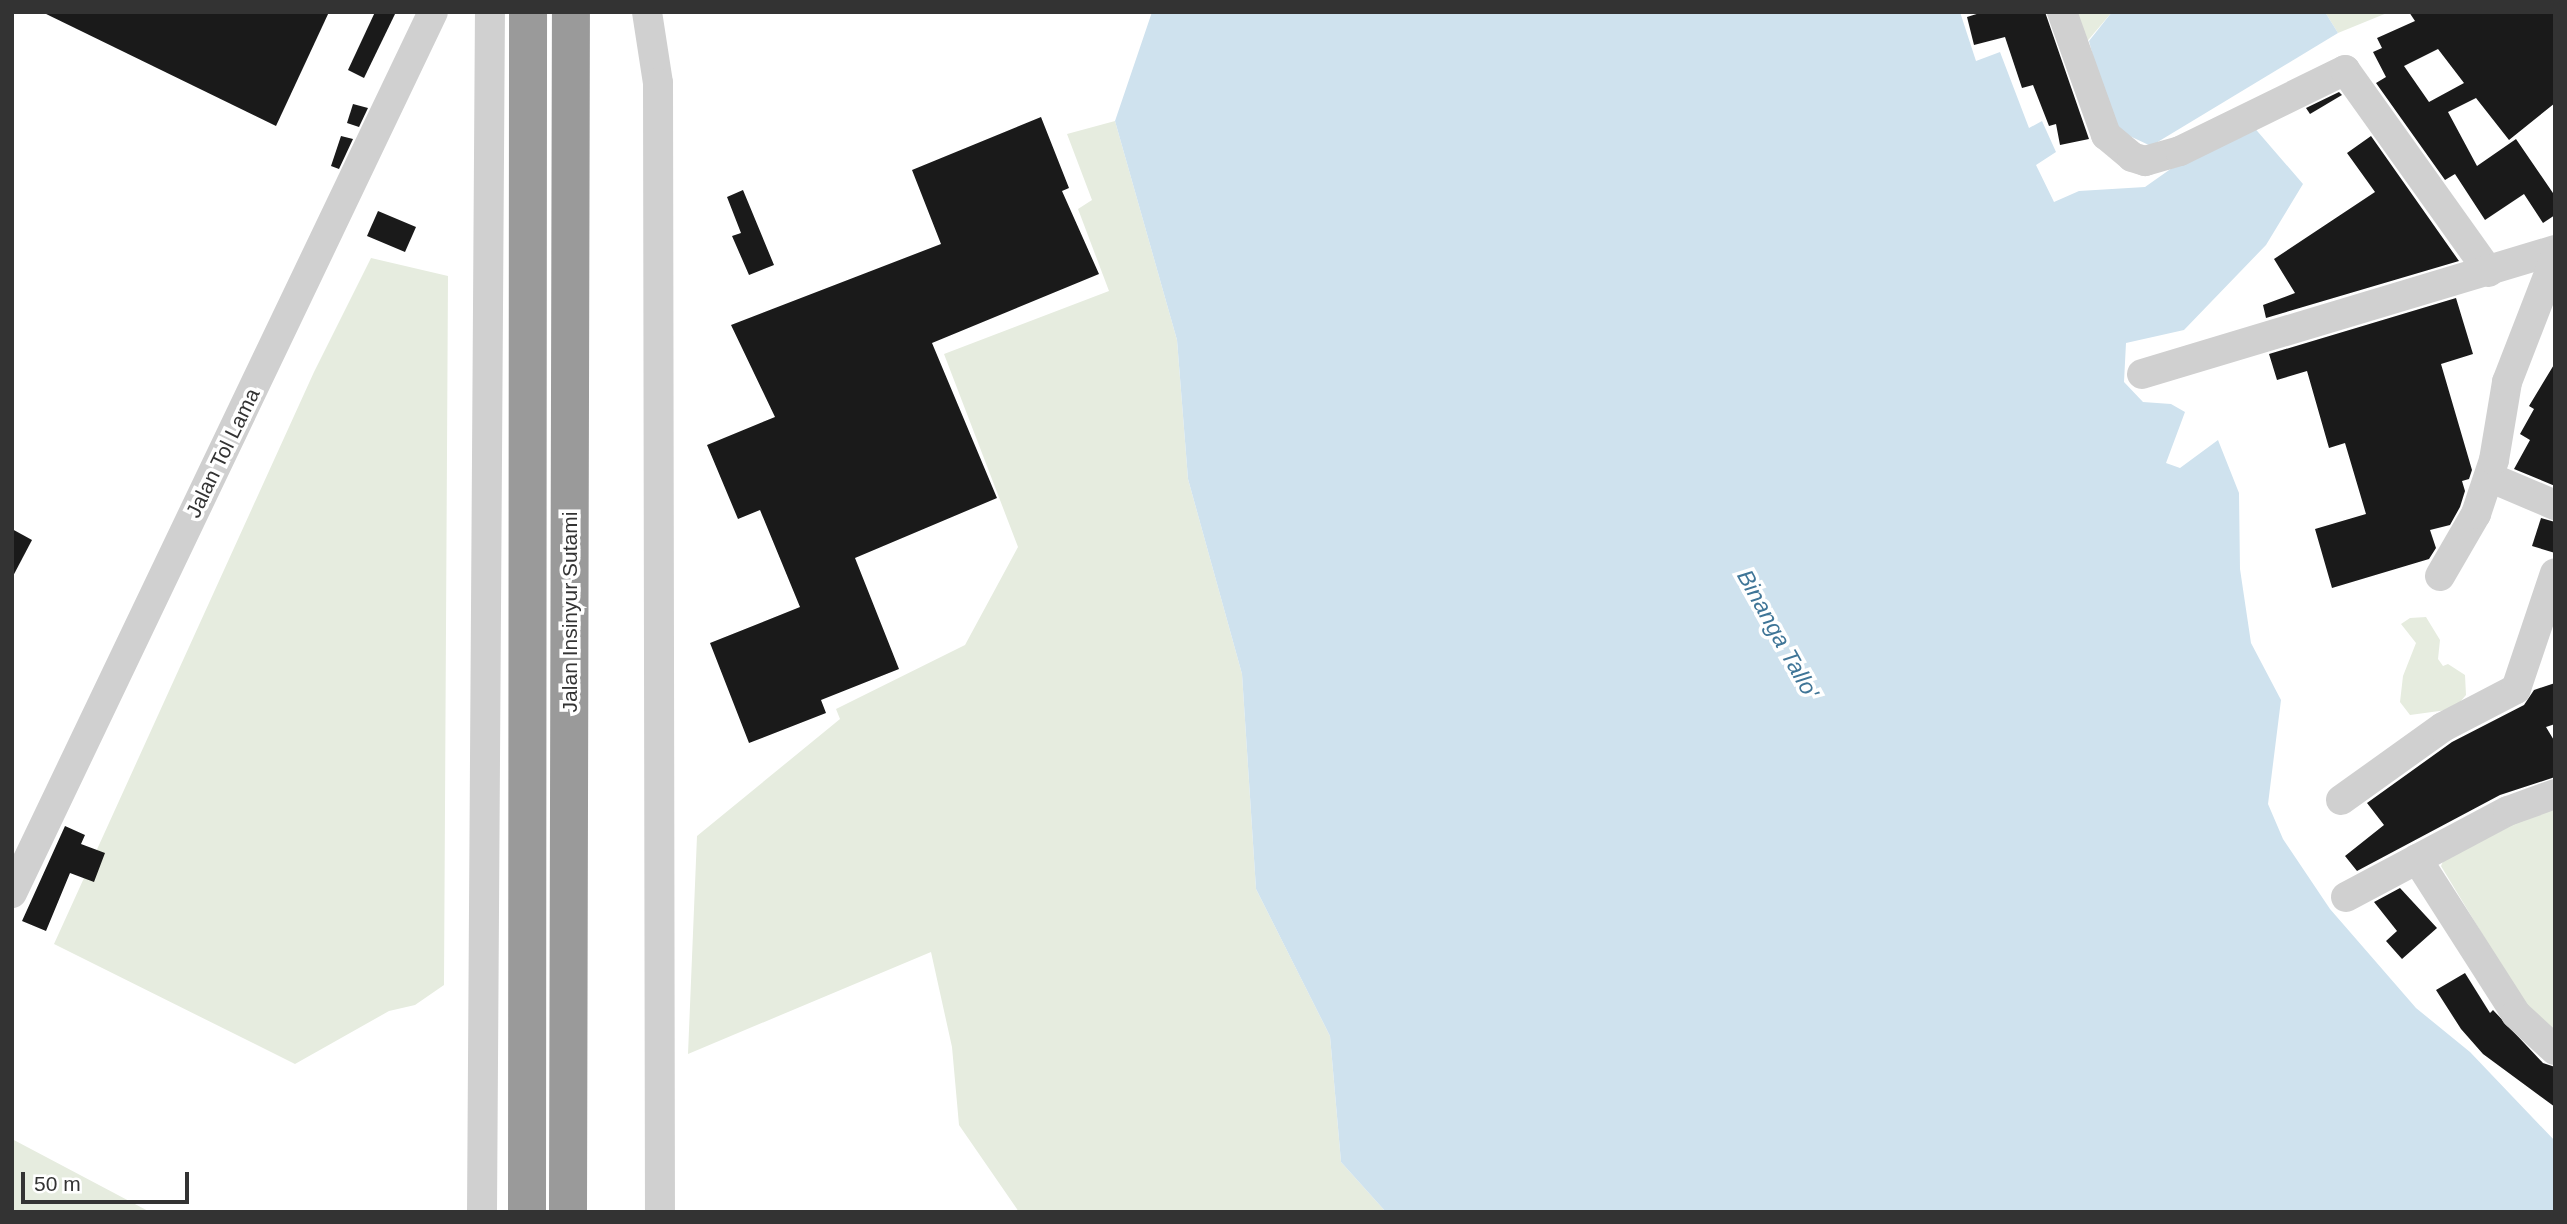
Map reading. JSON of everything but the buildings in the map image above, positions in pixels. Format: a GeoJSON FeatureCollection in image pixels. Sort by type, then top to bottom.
{"type":"FeatureCollection","features":[{"type":"Feature","properties":{"kind":"highway","name":"Jalan Insinyur Sutami"},"geometry":{"type":"LineString","coordinates":[[527,1212],[528,12]]}},
{"type":"Feature","properties":{"kind":"highway","name":"Jalan Insinyur Sutami"},"geometry":{"type":"LineString","coordinates":[[568,1212],[571,12]]}},
{"type":"Feature","properties":{"kind":"street","name":"Jalan Tol Lama"},"geometry":{"type":"LineString","coordinates":[[12,893],[433,12]]}},
{"type":"Feature","properties":{"kind":"street"},"geometry":{"type":"LineString","coordinates":[[482,1212],[490,12]]}},
{"type":"Feature","properties":{"kind":"street"},"geometry":{"type":"LineString","coordinates":[[647,12],[658,83],[660,1212]]}},
{"type":"Feature","properties":{"kind":"street"},"geometry":{"type":"LineString","coordinates":[[2062,12],[2106,135],[2132,157],[2145,161],[2180,151],[2345,70],[2489,272]]}},
{"type":"Feature","properties":{"kind":"street"},"geometry":{"type":"LineString","coordinates":[[2142,374],[2555,250]]}},
{"type":"Feature","properties":{"kind":"street"},"geometry":{"type":"LineString","coordinates":[[2440,576],[2476,514],[2488,477],[2507,382],[2555,258]]}},
{"type":"Feature","properties":{"kind":"street"},"geometry":{"type":"LineString","coordinates":[[2488,477],[2555,505]]}},
{"type":"Feature","properties":{"kind":"street"},"geometry":{"type":"LineString","coordinates":[[2341,800],[2443,727],[2516,689],[2545,632],[2555,573]]}},
{"type":"Feature","properties":{"kind":"street"},"geometry":{"type":"LineString","coordinates":[[2346,897],[2508,811],[2555,793]]}},
{"type":"Feature","properties":{"kind":"street"},"geometry":{"type":"LineString","coordinates":[[2417,859],[2516,1014],[2555,1050]]}},
{"type":"Feature","properties":{"kind":"shaded area"},"geometry":{"type":"Polygon","coordinates":[[[2075,12],[2112,12],[2084,45],[2075,12]]]}},
{"type":"Feature","properties":{"kind":"shaded area"},"geometry":{"type":"Polygon","coordinates":[[[2325,12],[2387,12],[2387,13],[2338,33],[2325,12]]]}},
{"type":"Feature","properties":{"kind":"shaded area"},"geometry":{"type":"Polygon","coordinates":[[[1115,121],[1177,340],[1188,479],[1242,674],[1256,889],[1330,1036],[1341,1162],[1386,1212],[1019,1212],[959,1125],[952,1047],[931,952],[688,1054],[697,836],[840,719],[836,709],[965,645],[1018,547],[944,354],[1109,291],[1078,209],[1092,200],[1067,134],[1115,121]]]}},
{"type":"Feature","properties":{"kind":"shaded area"},"geometry":{"type":"Polygon","coordinates":[[[371,258],[448,276],[444,985],[415,1005],[389,1011],[295,1064],[54,944],[314,372],[371,258]]]}},
{"type":"Feature","properties":{"kind":"shaded area"},"geometry":{"type":"Polygon","coordinates":[[[2426,617],[2440,640],[2438,659],[2443,666],[2448,664],[2465,675],[2466,695],[2454,709],[2410,715],[2400,702],[2403,676],[2416,643],[2401,624],[2410,618],[2426,617]]]}},
{"type":"Feature","properties":{"kind":"shaded area"},"geometry":{"type":"Polygon","coordinates":[[[2555,802],[2555,1036],[2530,1013],[2441,866],[2445,857],[2555,802]]]}},
{"type":"Feature","properties":{"kind":"shaded area"},"geometry":{"type":"Polygon","coordinates":[[[12,1139],[150,1212],[12,1212],[12,1139]]]}},
{"type":"Feature","properties":{"kind":"water","name":"Binanga Tallo'"},"geometry":{"type":"Polygon","coordinates":[[[1152,12],[1960,12],[1976,61],[2000,52],[2029,128],[2042,121],[2056,152],[2036,165],[2054,202],[2079,191],[2145,187],[2199,149],[2252,125],[2303,184],[2266,245],[2184,330],[2126,343],[2124,382],[2143,402],[2171,404],[2185,412],[2166,463],[2180,468],[2218,440],[2239,493],[2240,569],[2251,643],[2281,700],[2268,804],[2283,839],[2330,909],[2416,1008],[2470,1052],[2555,1141],[2555,1212],[1386,1212],[1341,1162],[1330,1036],[1256,889],[1242,674],[1188,479],[1177,340],[1115,121],[1152,12]]]}},
{"type":"Feature","properties":{"kind":"water"},"geometry":{"type":"Polygon","coordinates":[[[2112,12],[2325,12],[2338,33],[2151,146],[2121,132],[2110,121],[2089,41],[2112,12]]]}}]}
